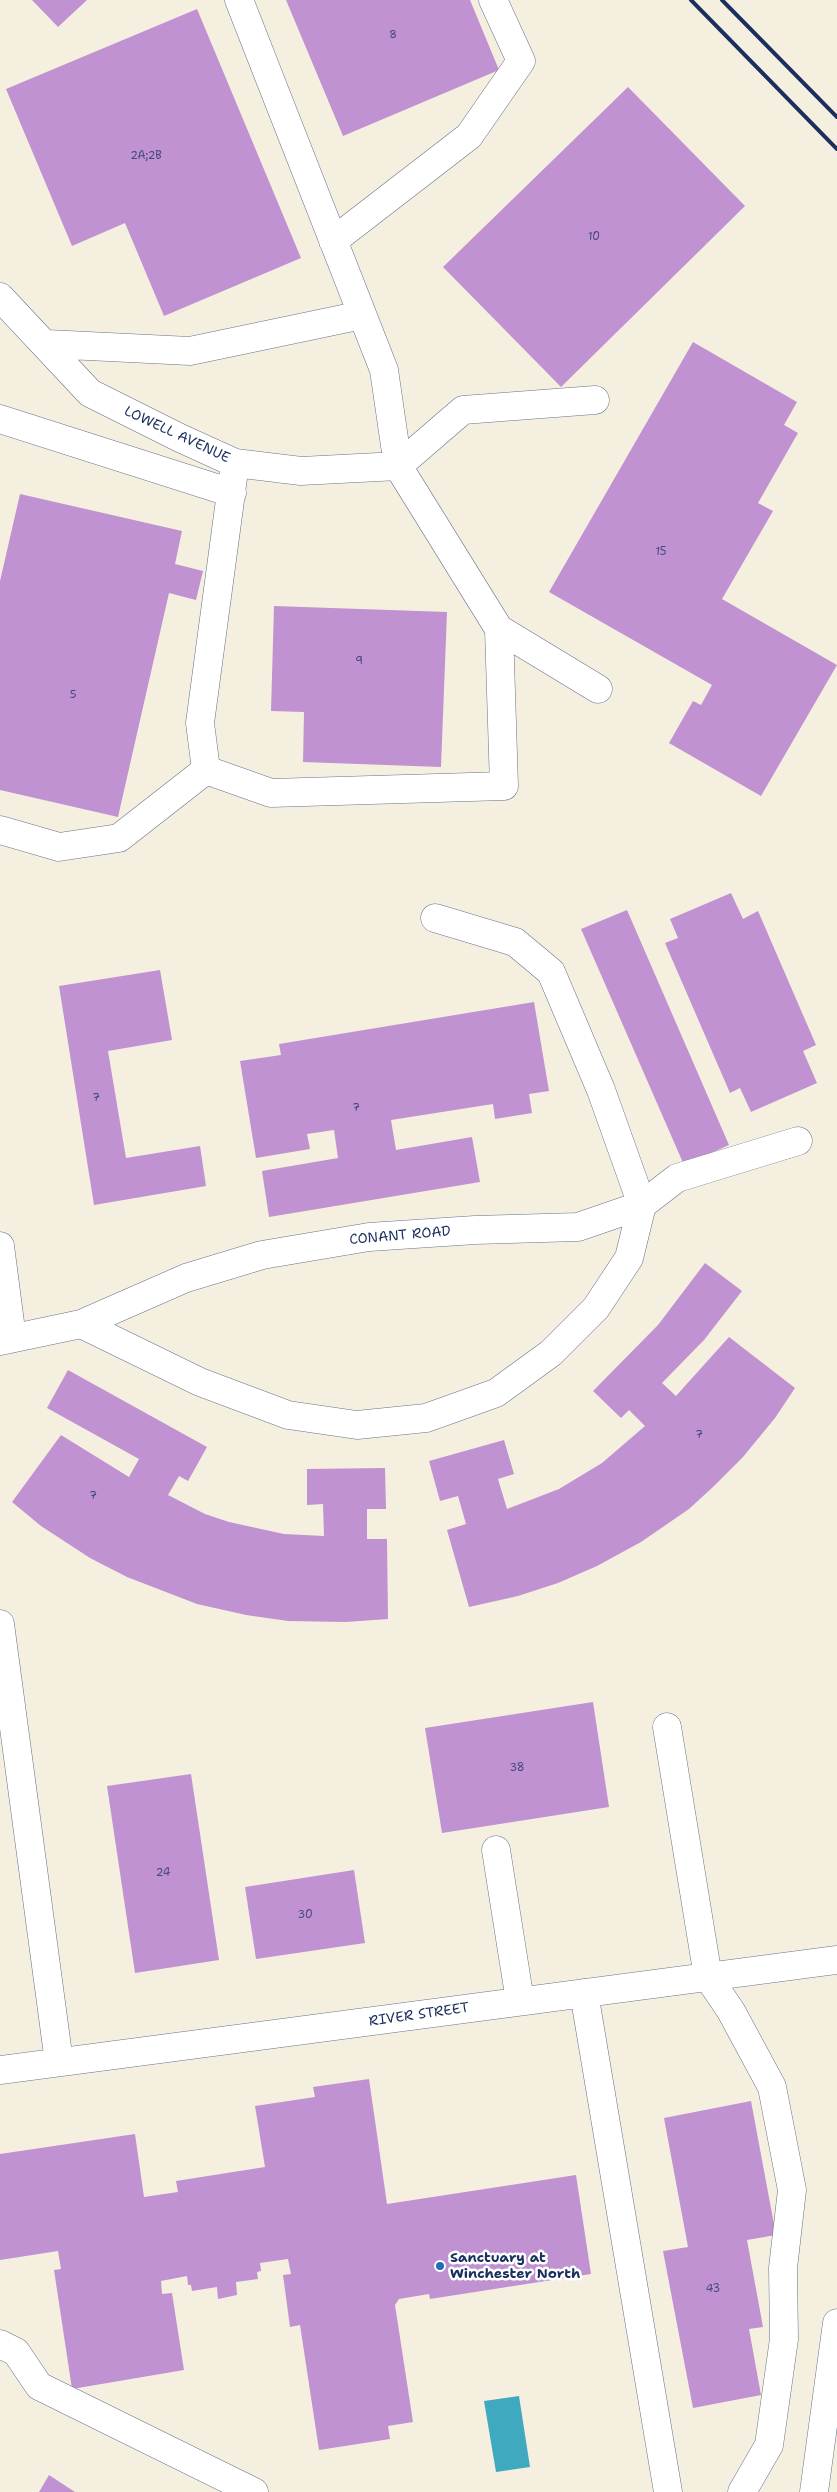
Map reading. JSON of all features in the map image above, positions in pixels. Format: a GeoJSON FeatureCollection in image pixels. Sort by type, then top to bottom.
{"type":"FeatureCollection","features":[{"type":"Feature","properties":{"kind":"street"},"geometry":{"type":"LineString","coordinates":[[239,0],[384,370],[398,466],[500,629],[598,689]]}},
{"type":"Feature","properties":{"kind":"street"},"geometry":{"type":"LineString","coordinates":[[333,241],[468,136],[521,61],[493,0]]}},
{"type":"Feature","properties":{"kind":"street","name":"LOWELL AVENUE"},"geometry":{"type":"LineString","coordinates":[[0,297],[47,344],[90,393],[180,438],[236,463],[301,471],[398,466]]}},
{"type":"Feature","properties":{"kind":"street"},"geometry":{"type":"LineString","coordinates":[[47,344],[190,351],[362,314]]}},
{"type":"Feature","properties":{"kind":"street"},"geometry":{"type":"LineString","coordinates":[[398,466],[462,410],[595,400]]}},
{"type":"Feature","properties":{"kind":"street"},"geometry":{"type":"LineString","coordinates":[[0,419],[232,493]]}},
{"type":"Feature","properties":{"kind":"street"},"geometry":{"type":"LineString","coordinates":[[206,770],[200,723],[236,463]]}},
{"type":"Feature","properties":{"kind":"street"},"geometry":{"type":"LineString","coordinates":[[206,770],[271,793],[504,786],[500,629]]}},
{"type":"Feature","properties":{"kind":"street"},"geometry":{"type":"LineString","coordinates":[[0,830],[60,847],[119,838],[206,770]]}},
{"type":"Feature","properties":{"kind":"street"},"geometry":{"type":"LineString","coordinates":[[81,1324],[200,1382],[288,1415],[357,1424],[426,1418],[496,1393],[551,1353],[596,1308],[629,1258],[642,1205],[601,1090],[551,972],[515,942],[435,918]]}},
{"type":"Feature","properties":{"kind":"street","name":"CONANT ROAD"},"geometry":{"type":"LineString","coordinates":[[6,1339],[81,1324],[186,1278],[262,1254],[369,1237],[475,1230],[578,1227],[642,1205],[677,1178],[798,1141]]}},
{"type":"Feature","properties":{"kind":"street"},"geometry":{"type":"LineString","coordinates":[[0,1246],[6,1339]]}},
{"type":"Feature","properties":{"kind":"street"},"geometry":{"type":"LineString","coordinates":[[0,1624],[59,2062]]}},
{"type":"Feature","properties":{"kind":"street"},"geometry":{"type":"LineString","coordinates":[[667,1727],[708,1977],[731,2011],[772,2087],[792,2190],[783,2268],[784,2339],[768,2446],[742,2492]]}},
{"type":"Feature","properties":{"kind":"street"},"geometry":{"type":"LineString","coordinates":[[496,1850],[520,2002]]}},
{"type":"Feature","properties":{"kind":"street","name":"RIVER STREET"},"geometry":{"type":"LineString","coordinates":[[0,2070],[837,1960]]}},
{"type":"Feature","properties":{"kind":"street"},"geometry":{"type":"LineString","coordinates":[[584,1993],[668,2492]]}},
{"type":"Feature","properties":{"kind":"street"},"geometry":{"type":"LineString","coordinates":[[814,2492],[837,2323]]}},
{"type":"Feature","properties":{"kind":"street"},"geometry":{"type":"LineString","coordinates":[[0,2344],[16,2352],[39,2386],[254,2492]]}},
{"type":"Feature","properties":{"kind":"water"},"geometry":{"type":"Polygon","coordinates":[[[519,2396],[530,2467],[496,2472],[484,2401],[519,2396]]]}},
{"type":"Feature","properties":{"kind":"building"},"geometry":{"type":"Polygon","coordinates":[[[32,0],[87,0],[58,27],[32,0]]]}},
{"type":"Feature","properties":{"kind":"building"},"geometry":{"type":"Polygon","coordinates":[[[286,0],[470,0],[499,70],[343,136],[286,0]]]}},
{"type":"Feature","properties":{"kind":"building"},"geometry":{"type":"Polygon","coordinates":[[[197,9],[301,258],[164,316],[125,223],[72,246],[6,89],[197,9]]]}},
{"type":"Feature","properties":{"kind":"building"},"geometry":{"type":"Polygon","coordinates":[[[628,87],[745,206],[561,387],[443,267],[628,87]]]}},
{"type":"Feature","properties":{"kind":"building"},"geometry":{"type":"Polygon","coordinates":[[[693,342],[797,402],[784,425],[798,433],[758,503],[773,511],[722,599],[837,665],[761,796],[669,743],[693,701],[701,705],[712,685],[549,592],[693,342]]]}},
{"type":"Feature","properties":{"kind":"building"},"geometry":{"type":"Polygon","coordinates":[[[20,494],[182,531],[175,564],[203,571],[196,600],[169,593],[118,817],[0,790],[0,581],[20,494]]]}},
{"type":"Feature","properties":{"kind":"building"},"geometry":{"type":"Polygon","coordinates":[[[274,606],[447,612],[441,767],[303,762],[304,712],[271,711],[274,606]]]}},
{"type":"Feature","properties":{"kind":"building"},"geometry":{"type":"Polygon","coordinates":[[[731,893],[743,919],[758,911],[816,1045],[803,1051],[817,1083],[751,1112],[740,1088],[730,1093],[665,943],[678,938],[670,919],[731,893]]]}},
{"type":"Feature","properties":{"kind":"building"},"geometry":{"type":"Polygon","coordinates":[[[627,910],[729,1145],[684,1165],[581,929],[627,910]]]}},
{"type":"Feature","properties":{"kind":"building"},"geometry":{"type":"Polygon","coordinates":[[[160,970],[172,1040],[108,1051],[126,1158],[200,1146],[206,1186],[94,1205],[59,986],[160,970]]]}},
{"type":"Feature","properties":{"kind":"building"},"geometry":{"type":"Polygon","coordinates":[[[534,1002],[549,1091],[529,1094],[532,1113],[495,1119],[493,1104],[391,1120],[396,1150],[472,1137],[480,1182],[269,1217],[262,1171],[338,1158],[334,1130],[307,1134],[310,1149],[256,1158],[240,1061],[281,1055],[279,1044],[534,1002]]]}},
{"type":"Feature","properties":{"kind":"building"},"geometry":{"type":"Polygon","coordinates":[[[705,1263],[742,1291],[704,1340],[662,1383],[676,1396],[729,1337],[795,1388],[775,1418],[743,1457],[713,1487],[689,1509],[641,1542],[597,1566],[558,1583],[518,1596],[469,1607],[447,1530],[466,1524],[458,1496],[440,1501],[429,1461],[504,1440],[514,1474],[498,1479],[507,1509],[559,1489],[602,1463],[645,1426],[629,1410],[621,1418],[593,1391],[658,1325],[705,1263]]]}},
{"type":"Feature","properties":{"kind":"building"},"geometry":{"type":"Polygon","coordinates":[[[68,1370],[207,1447],[188,1481],[179,1476],[168,1495],[205,1514],[229,1522],[284,1534],[324,1536],[323,1504],[307,1505],[307,1469],[385,1468],[386,1509],[367,1509],[367,1539],[387,1539],[388,1619],[346,1622],[288,1621],[246,1615],[197,1604],[127,1577],[90,1558],[41,1526],[12,1502],[61,1435],[129,1477],[139,1459],[47,1408],[68,1370]]]}},
{"type":"Feature","properties":{"kind":"building"},"geometry":{"type":"Polygon","coordinates":[[[593,1702],[609,1807],[442,1833],[425,1728],[593,1702]]]}},
{"type":"Feature","properties":{"kind":"building"},"geometry":{"type":"Polygon","coordinates":[[[191,1774],[219,1960],[135,1973],[107,1786],[191,1774]]]}},
{"type":"Feature","properties":{"kind":"building"},"geometry":{"type":"Polygon","coordinates":[[[354,1870],[365,1943],[256,1959],[245,1887],[354,1870]]]}},
{"type":"Feature","properties":{"kind":"building","name":"Sanctuary at Winchester North"},"geometry":{"type":"Polygon","coordinates":[[[369,2079],[387,2204],[576,2175],[591,2274],[430,2299],[429,2294],[399,2299],[395,2305],[413,2422],[388,2426],[390,2439],[319,2450],[300,2325],[290,2327],[283,2275],[291,2274],[288,2259],[260,2263],[261,2271],[257,2272],[258,2279],[236,2282],[237,2295],[218,2299],[217,2287],[192,2291],[191,2285],[188,2285],[187,2276],[161,2281],[162,2294],[172,2293],[184,2370],[72,2389],[54,2270],[61,2269],[58,2251],[0,2260],[0,2154],[135,2134],[144,2197],[178,2192],[176,2181],[265,2167],[255,2106],[315,2097],[313,2087],[369,2079]]]}},
{"type":"Feature","properties":{"kind":"building"},"geometry":{"type":"Polygon","coordinates":[[[751,2101],[776,2235],[747,2240],[763,2327],[749,2329],[761,2395],[693,2408],[663,2251],[688,2247],[664,2118],[751,2101]]]}},
{"type":"Feature","properties":{"kind":"building"},"geometry":{"type":"Polygon","coordinates":[[[49,2475],[75,2492],[39,2492],[49,2475]]]}},
{"type":"Feature","properties":{"kind":"railway"},"geometry":{"type":"LineString","coordinates":[[691,0],[837,149]]}},
{"type":"Feature","properties":{"kind":"railway"},"geometry":{"type":"LineString","coordinates":[[722,0],[837,117]]}},
{"type":"Feature","properties":{"kind":"place","name":"Sanctuary at Winchester North"},"geometry":{"type":"Point","coordinates":[440,2266]}}]}
